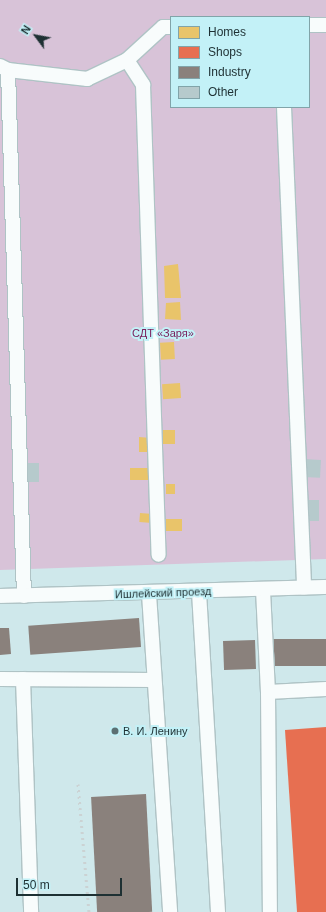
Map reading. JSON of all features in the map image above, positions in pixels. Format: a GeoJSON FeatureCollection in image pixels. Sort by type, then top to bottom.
{"type":"FeatureCollection","features":[{"type":"Feature","properties":{"kind":"street"},"geometry":{"type":"LineString","coordinates":[[310,25],[326,25]]}},
{"type":"Feature","properties":{"kind":"street"},"geometry":{"type":"LineString","coordinates":[[24,596],[4,68],[87,79],[127,60],[163,27],[170,27]]}},
{"type":"Feature","properties":{"kind":"street"},"geometry":{"type":"LineString","coordinates":[[127,60],[143,85],[159,555]]}},
{"type":"Feature","properties":{"kind":"street"},"geometry":{"type":"LineString","coordinates":[[284,108],[304,588]]}},
{"type":"Feature","properties":{"kind":"street","name":"Ишлейский проезд"},"geometry":{"type":"LineString","coordinates":[[0,596],[149,594],[326,587]]}},
{"type":"Feature","properties":{"kind":"street"},"geometry":{"type":"LineString","coordinates":[[263,590],[268,692],[270,912]]}},
{"type":"Feature","properties":{"kind":"street"},"geometry":{"type":"LineString","coordinates":[[199,592],[218,912]]}},
{"type":"Feature","properties":{"kind":"street"},"geometry":{"type":"LineString","coordinates":[[149,594],[170,912]]}},
{"type":"Feature","properties":{"kind":"street"},"geometry":{"type":"LineString","coordinates":[[0,679],[154,680]]}},
{"type":"Feature","properties":{"kind":"street"},"geometry":{"type":"LineString","coordinates":[[23,679],[31,912]]}},
{"type":"Feature","properties":{"kind":"street"},"geometry":{"type":"LineString","coordinates":[[268,692],[326,689]]}},
{"type":"Feature","properties":{"kind":"green space","name":"СДТ «Заря»"},"geometry":{"type":"Polygon","coordinates":[[[0,0],[326,0],[326,559],[0,570],[0,0]]]}},
{"type":"Feature","properties":{"kind":"building: Homes"},"geometry":{"type":"Polygon","coordinates":[[[178,264],[181,298],[165,298],[164,266],[178,264]]]}},
{"type":"Feature","properties":{"kind":"building: Homes"},"geometry":{"type":"Polygon","coordinates":[[[180,302],[181,320],[165,319],[166,303],[180,302]]]}},
{"type":"Feature","properties":{"kind":"building: Homes"},"geometry":{"type":"Polygon","coordinates":[[[174,342],[175,359],[161,360],[160,343],[174,342]]]}},
{"type":"Feature","properties":{"kind":"building: Homes"},"geometry":{"type":"Polygon","coordinates":[[[180,383],[181,398],[163,399],[162,384],[180,383]]]}},
{"type":"Feature","properties":{"kind":"building: Homes"},"geometry":{"type":"Polygon","coordinates":[[[163,430],[175,430],[175,444],[163,444],[163,430]]]}},
{"type":"Feature","properties":{"kind":"building: Homes"},"geometry":{"type":"Polygon","coordinates":[[[139,437],[151,438],[150,452],[139,452],[139,437]]]}},
{"type":"Feature","properties":{"kind":"building: Homes"},"geometry":{"type":"Polygon","coordinates":[[[130,468],[150,468],[150,480],[130,480],[130,468]]]}},
{"type":"Feature","properties":{"kind":"building: Homes"},"geometry":{"type":"Polygon","coordinates":[[[166,484],[175,484],[175,494],[166,494],[166,484]]]}},
{"type":"Feature","properties":{"kind":"building: Homes"},"geometry":{"type":"Polygon","coordinates":[[[140,513],[153,514],[152,523],[139,522],[140,513]]]}},
{"type":"Feature","properties":{"kind":"building: Homes"},"geometry":{"type":"Polygon","coordinates":[[[166,519],[182,519],[182,531],[166,531],[166,519]]]}},
{"type":"Feature","properties":{"kind":"building: Shops"},"geometry":{"type":"Polygon","coordinates":[[[326,727],[326,912],[297,912],[285,730],[326,727]]]}},
{"type":"Feature","properties":{"kind":"building: Industry"},"geometry":{"type":"Polygon","coordinates":[[[139,618],[141,647],[30,655],[28,626],[139,618]]]}},
{"type":"Feature","properties":{"kind":"building: Industry"},"geometry":{"type":"Polygon","coordinates":[[[0,628],[9,628],[11,654],[0,655],[0,628]]]}},
{"type":"Feature","properties":{"kind":"building: Industry"},"geometry":{"type":"Polygon","coordinates":[[[273,639],[326,639],[326,666],[273,666],[273,639]]]}},
{"type":"Feature","properties":{"kind":"building: Industry"},"geometry":{"type":"Polygon","coordinates":[[[255,640],[256,669],[224,670],[223,641],[255,640]]]}},
{"type":"Feature","properties":{"kind":"building: Industry"},"geometry":{"type":"Polygon","coordinates":[[[146,794],[152,912],[97,912],[91,797],[146,794]]]}},
{"type":"Feature","properties":{"kind":"building: Other"},"geometry":{"type":"Polygon","coordinates":[[[304,459],[321,460],[320,478],[303,477],[304,459]]]}},
{"type":"Feature","properties":{"kind":"building: Other"},"geometry":{"type":"Polygon","coordinates":[[[27,463],[39,463],[39,482],[27,482],[27,463]]]}},
{"type":"Feature","properties":{"kind":"building: Other"},"geometry":{"type":"Polygon","coordinates":[[[306,500],[319,500],[319,521],[306,521],[306,500]]]}},
{"type":"Feature","properties":{"kind":"railway"},"geometry":{"type":"LineString","coordinates":[[78,784],[89,912]]}},
{"type":"Feature","properties":{"kind":"place","name":"В. И. Ленину"},"geometry":{"type":"Point","coordinates":[115,731]}}]}
